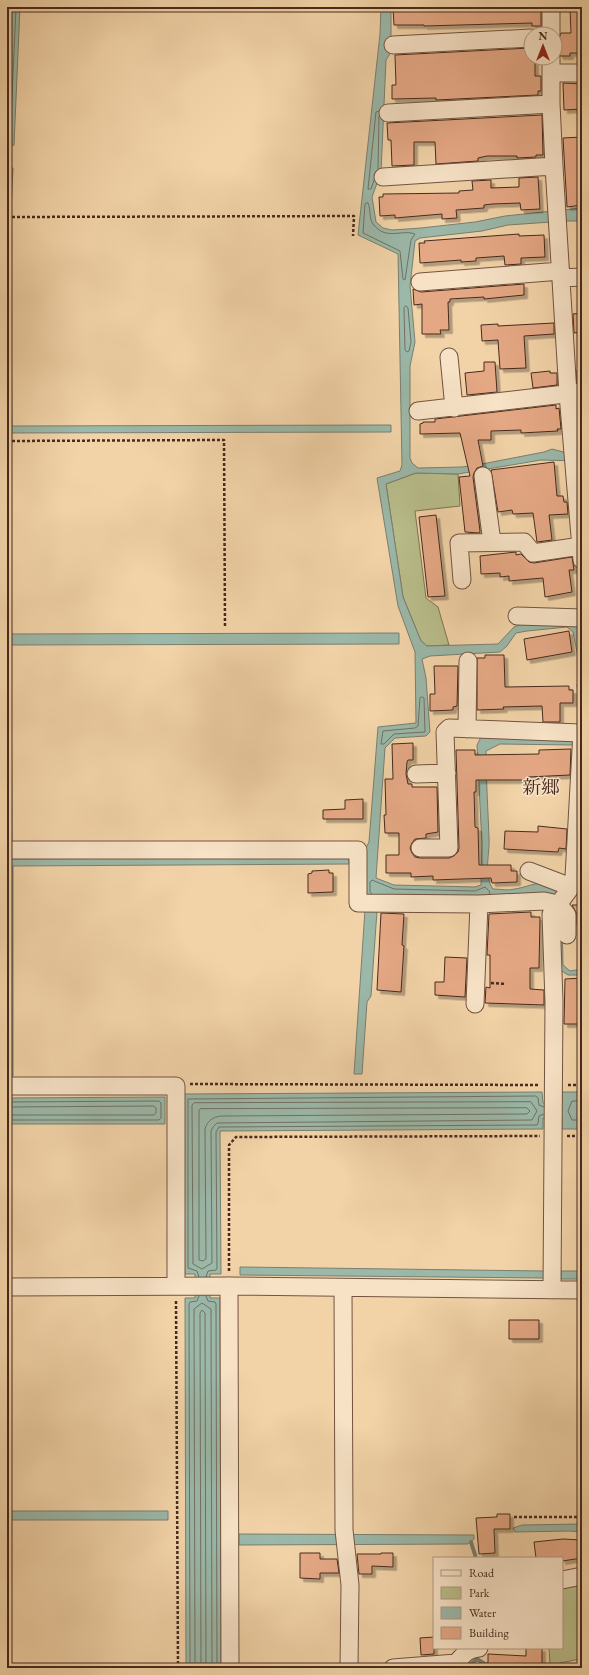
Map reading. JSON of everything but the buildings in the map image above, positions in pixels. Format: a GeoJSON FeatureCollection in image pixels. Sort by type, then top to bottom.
{"type":"FeatureCollection","features":[{"type":"Feature","properties":{"kind":"street"},"geometry":{"type":"LineString","coordinates":[[551,7],[551,26]]}},
{"type":"Feature","properties":{"kind":"street"},"geometry":{"type":"LineString","coordinates":[[393,45],[523,38]]}},
{"type":"Feature","properties":{"kind":"street"},"geometry":{"type":"LineString","coordinates":[[462,580],[459,543],[524,542],[533,553],[582,553],[573,457],[575,393],[561,274],[557,216],[551,104],[551,66],[582,74]]}},
{"type":"Feature","properties":{"kind":"street"},"geometry":{"type":"LineString","coordinates":[[388,113],[551,104]]}},
{"type":"Feature","properties":{"kind":"street"},"geometry":{"type":"LineString","coordinates":[[384,177],[554,166]]}},
{"type":"Feature","properties":{"kind":"street"},"geometry":{"type":"LineString","coordinates":[[420,282],[561,274],[582,277]]}},
{"type":"Feature","properties":{"kind":"street"},"geometry":{"type":"LineString","coordinates":[[449,357],[454,408]]}},
{"type":"Feature","properties":{"kind":"street"},"geometry":{"type":"LineString","coordinates":[[418,411],[575,393]]}},
{"type":"Feature","properties":{"kind":"street"},"geometry":{"type":"LineString","coordinates":[[483,476],[492,542]]}},
{"type":"Feature","properties":{"kind":"street"},"geometry":{"type":"LineString","coordinates":[[517,616],[582,618]]}},
{"type":"Feature","properties":{"kind":"street"},"geometry":{"type":"LineString","coordinates":[[467,728],[468,661]]}},
{"type":"Feature","properties":{"kind":"street"},"geometry":{"type":"LineString","coordinates":[[420,848],[449,848],[445,732],[449,728],[467,728],[581,738],[578,853],[574,877],[564,899],[551,914],[554,1002],[552,1290]]}},
{"type":"Feature","properties":{"kind":"street"},"geometry":{"type":"LineString","coordinates":[[416,774],[447,773]]}},
{"type":"Feature","properties":{"kind":"street"},"geometry":{"type":"LineString","coordinates":[[7,850],[358,850],[358,903],[479,904],[564,899]]}},
{"type":"Feature","properties":{"kind":"street"},"geometry":{"type":"LineString","coordinates":[[529,871],[564,899],[567,915],[567,935]]}},
{"type":"Feature","properties":{"kind":"street"},"geometry":{"type":"LineString","coordinates":[[475,1004],[479,904]]}},
{"type":"Feature","properties":{"kind":"street"},"geometry":{"type":"LineString","coordinates":[[7,1086],[176,1086],[184,1286]]}},
{"type":"Feature","properties":{"kind":"street"},"geometry":{"type":"LineString","coordinates":[[222,1286],[230,1668]]}},
{"type":"Feature","properties":{"kind":"street"},"geometry":{"type":"LineString","coordinates":[[7,1287],[222,1286],[582,1290]]}},
{"type":"Feature","properties":{"kind":"street"},"geometry":{"type":"LineString","coordinates":[[343,1288],[344,1530],[350,1585],[349,1668]]}},
{"type":"Feature","properties":{"kind":"street"},"geometry":{"type":"LineString","coordinates":[[563,1580],[582,1576]]}},
{"type":"Feature","properties":{"kind":"street"},"geometry":{"type":"LineString","coordinates":[[393,1668],[456,1663],[466,1652],[471,1649]]}},
{"type":"Feature","properties":{"kind":"path"},"geometry":{"type":"LineString","coordinates":[[7,217],[354,216],[353,236]]}},
{"type":"Feature","properties":{"kind":"path"},"geometry":{"type":"LineString","coordinates":[[7,441],[224,440],[225,627]]}},
{"type":"Feature","properties":{"kind":"path"},"geometry":{"type":"LineString","coordinates":[[176,1086],[185,1084],[554,1092],[582,1085]]}},
{"type":"Feature","properties":{"kind":"path"},"geometry":{"type":"LineString","coordinates":[[222,1286],[229,1145],[236,1137],[554,1129],[582,1136]]}},
{"type":"Feature","properties":{"kind":"path"},"geometry":{"type":"LineString","coordinates":[[178,1668],[184,1286]]}},
{"type":"Feature","properties":{"kind":"path"},"geometry":{"type":"LineString","coordinates":[[514,1517],[582,1517]]}},
{"type":"Feature","properties":{"kind":"green space"},"geometry":{"type":"Polygon","coordinates":[[[416,473],[458,474],[460,506],[415,511],[426,598],[438,607],[449,645],[427,646],[421,641],[403,597],[386,484],[416,473]]]}},
{"type":"Feature","properties":{"kind":"green space"},"geometry":{"type":"Polygon","coordinates":[[[582,1582],[580,1659],[550,1665],[549,1649],[563,1649],[563,1584],[582,1582]]]}},
{"type":"Feature","properties":{"kind":"water"},"geometry":{"type":"Polygon","coordinates":[[[7,7],[20,7],[14,145],[7,148],[7,7]]]}},
{"type":"Feature","properties":{"kind":"water"},"geometry":{"type":"Polygon","coordinates":[[[381,7],[391,7],[391,52],[386,60],[381,172],[372,197],[376,222],[383,228],[392,230],[475,222],[505,216],[582,208],[582,221],[566,221],[561,219],[551,222],[508,225],[482,231],[420,238],[415,241],[410,286],[415,342],[410,366],[410,458],[412,463],[418,468],[462,467],[544,452],[552,449],[582,457],[582,461],[541,460],[458,474],[416,473],[386,484],[403,597],[421,641],[427,646],[498,644],[514,627],[524,623],[565,622],[580,627],[582,646],[582,717],[577,685],[580,676],[579,662],[573,632],[567,627],[516,633],[507,646],[500,652],[430,656],[422,659],[426,678],[430,732],[426,736],[395,738],[385,748],[376,878],[394,885],[475,887],[481,885],[482,845],[477,745],[482,735],[564,736],[582,742],[573,745],[500,744],[486,751],[489,838],[488,877],[490,883],[493,889],[512,890],[541,883],[558,889],[562,918],[563,965],[570,971],[582,969],[581,975],[568,975],[557,968],[557,918],[527,897],[366,896],[366,848],[369,842],[378,727],[416,723],[415,652],[398,606],[377,478],[400,471],[402,465],[398,254],[358,235],[380,34],[381,7]]]}},
{"type":"Feature","properties":{"kind":"water"},"geometry":{"type":"Polygon","coordinates":[[[7,166],[13,168],[11,208],[7,208],[7,166]]]}},
{"type":"Feature","properties":{"kind":"water"},"geometry":{"type":"Polygon","coordinates":[[[7,225],[10,225],[12,426],[391,425],[391,432],[7,433],[7,225]]]}},
{"type":"Feature","properties":{"kind":"water"},"geometry":{"type":"Polygon","coordinates":[[[7,452],[11,452],[11,634],[399,633],[399,644],[11,645],[12,842],[7,842],[7,452]]]}},
{"type":"Feature","properties":{"kind":"water"},"geometry":{"type":"Polygon","coordinates":[[[349,857],[349,864],[13,866],[13,1076],[7,1076],[7,859],[349,857]]]}},
{"type":"Feature","properties":{"kind":"water"},"geometry":{"type":"Polygon","coordinates":[[[365,910],[377,911],[371,996],[367,1002],[362,1074],[354,1074],[365,910]]]}},
{"type":"Feature","properties":{"kind":"water"},"geometry":{"type":"Polygon","coordinates":[[[542,1092],[543,1103],[562,1103],[562,1092],[582,1092],[582,1129],[562,1129],[562,1118],[543,1118],[543,1129],[220,1131],[221,1274],[210,1274],[210,1298],[220,1298],[221,1668],[186,1668],[185,1298],[195,1298],[195,1274],[184,1274],[183,1094],[542,1092]]]}},
{"type":"Feature","properties":{"kind":"water"},"geometry":{"type":"Polygon","coordinates":[[[165,1097],[165,1124],[7,1124],[7,1098],[165,1097]]]}},
{"type":"Feature","properties":{"kind":"water"},"geometry":{"type":"Polygon","coordinates":[[[240,1267],[544,1271],[544,1278],[240,1275],[240,1267]]]}},
{"type":"Feature","properties":{"kind":"water"},"geometry":{"type":"Polygon","coordinates":[[[561,1271],[582,1271],[582,1279],[561,1279],[561,1271]]]}},
{"type":"Feature","properties":{"kind":"water"},"geometry":{"type":"Polygon","coordinates":[[[7,1511],[168,1511],[168,1520],[7,1520],[7,1511]]]}},
{"type":"Feature","properties":{"kind":"water"},"geometry":{"type":"Polygon","coordinates":[[[582,1524],[582,1532],[515,1532],[513,1528],[522,1525],[582,1524]]]}},
{"type":"Feature","properties":{"kind":"water"},"geometry":{"type":"Polygon","coordinates":[[[239,1534],[474,1535],[474,1539],[468,1544],[239,1545],[239,1534]]]}},
{"type":"Feature","properties":{"kind":"waterway"},"geometry":{"type":"LineString","coordinates":[[471,1542],[476,1557]]}},
{"type":"Feature","properties":{"kind":"waterway"},"geometry":{"type":"LineString","coordinates":[[467,1668],[477,1659],[477,1656]]}},
{"type":"Feature","properties":{"kind":"waterway"},"geometry":{"type":"LineString","coordinates":[[477,1659],[485,1664],[492,1665]]}},
{"type":"Feature","properties":{"kind":"waterway"},"geometry":{"type":"LineString","coordinates":[[501,1666],[520,1668]]}},
{"type":"Feature","properties":{"kind":"district","name":"新郷"},"geometry":{"type":"Point","coordinates":[541,787]}}]}
